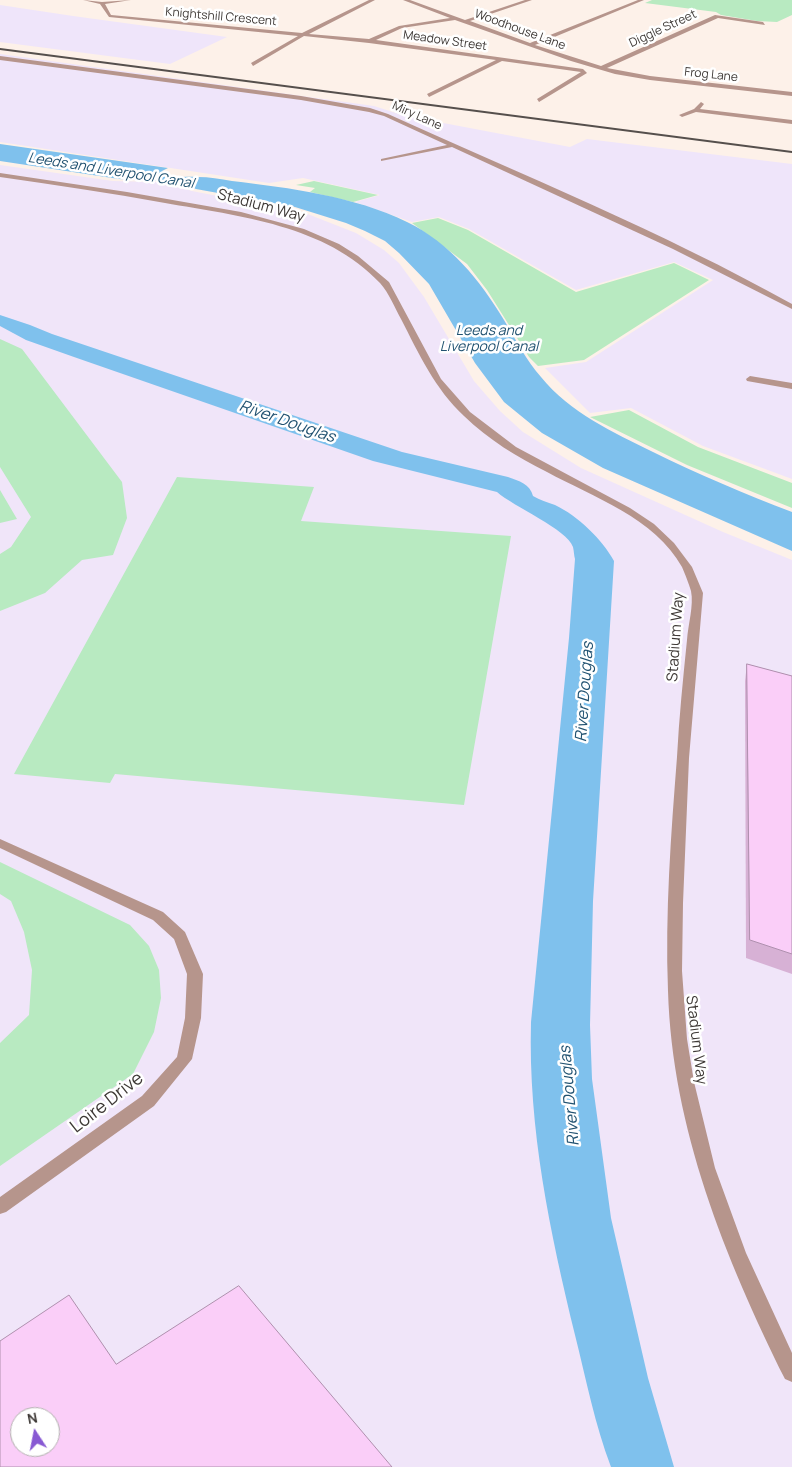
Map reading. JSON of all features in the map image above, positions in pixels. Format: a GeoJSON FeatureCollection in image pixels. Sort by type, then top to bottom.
{"type":"FeatureCollection","features":[{"type":"Feature","properties":{"kind":"street","name":"Knightshill Crescent"},"geometry":{"type":"LineString","coordinates":[[85,0],[102,3],[109,16],[304,34]]}},
{"type":"Feature","properties":{"kind":"street"},"geometry":{"type":"LineString","coordinates":[[102,3],[129,0]]}},
{"type":"Feature","properties":{"kind":"street"},"geometry":{"type":"LineString","coordinates":[[253,64],[304,34],[373,0]]}},
{"type":"Feature","properties":{"kind":"street","name":"Woodhouse Lane"},"geometry":{"type":"LineString","coordinates":[[408,0],[530,44],[602,68],[628,74]]}},
{"type":"Feature","properties":{"kind":"street"},"geometry":{"type":"LineString","coordinates":[[466,21],[530,0]]}},
{"type":"Feature","properties":{"kind":"street"},"geometry":{"type":"LineString","coordinates":[[530,44],[642,0]]}},
{"type":"Feature","properties":{"kind":"street","name":"Diggle Street"},"geometry":{"type":"LineString","coordinates":[[602,68],[717,16],[763,24]]}},
{"type":"Feature","properties":{"kind":"street"},"geometry":{"type":"LineString","coordinates":[[368,41],[401,27],[456,18]]}},
{"type":"Feature","properties":{"kind":"street","name":"Meadow Street"},"geometry":{"type":"LineString","coordinates":[[304,34],[583,71],[540,100]]}},
{"type":"Feature","properties":{"kind":"street","name":"Miry Lane"},"geometry":{"type":"LineString","coordinates":[[0,58],[301,98],[370,110],[386,115],[676,247],[752,284],[792,307]]}},
{"type":"Feature","properties":{"kind":"street"},"geometry":{"type":"LineString","coordinates":[[429,95],[503,59]]}},
{"type":"Feature","properties":{"kind":"street","name":"Frog Lane"},"geometry":{"type":"LineString","coordinates":[[628,74],[792,94]]}},
{"type":"Feature","properties":{"kind":"street"},"geometry":{"type":"LineString","coordinates":[[696,110],[701,104]]}},
{"type":"Feature","properties":{"kind":"street"},"geometry":{"type":"LineString","coordinates":[[682,115],[696,110],[792,122]]}},
{"type":"Feature","properties":{"kind":"street"},"geometry":{"type":"LineString","coordinates":[[383,160],[455,145]]}},
{"type":"Feature","properties":{"kind":"street","name":"Stadium Way"},"geometry":{"type":"LineString","coordinates":[[0,175],[127,194],[241,214],[301,231],[356,258],[386,284],[437,380],[475,422],[526,458],[630,512],[649,525],[674,548],[685,563],[693,578],[697,593],[683,742],[676,908],[675,994],[679,1040],[689,1097],[713,1185],[764,1319],[792,1373]]}},
{"type":"Feature","properties":{"kind":"street"},"geometry":{"type":"LineString","coordinates":[[750,379],[792,386]]}},
{"type":"Feature","properties":{"kind":"street","name":"Loire Drive"},"geometry":{"type":"LineString","coordinates":[[0,843],[158,916],[180,936],[195,974],[194,1018],[184,1059],[148,1101],[0,1207]]}},
{"type":"Feature","properties":{"kind":"shaded area"},"geometry":{"type":"Polygon","coordinates":[[[0,5],[227,37],[170,64],[0,42],[0,5]]]}},
{"type":"Feature","properties":{"kind":"shaded area"},"geometry":{"type":"Polygon","coordinates":[[[0,54],[374,106],[402,115],[570,147],[587,139],[792,164],[792,479],[703,446],[631,408],[590,413],[545,368],[586,362],[713,280],[674,262],[576,290],[469,229],[439,217],[412,222],[355,202],[380,195],[303,178],[269,183],[0,142],[0,54]]]}},
{"type":"Feature","properties":{"kind":"shaded area"},"geometry":{"type":"Polygon","coordinates":[[[0,165],[113,181],[157,182],[192,191],[305,213],[356,233],[384,250],[399,263],[424,297],[474,381],[500,411],[523,432],[581,468],[723,532],[792,560],[792,1467],[0,1467],[0,165]]]}},
{"type":"Feature","properties":{"kind":"green space"},"geometry":{"type":"Polygon","coordinates":[[[652,0],[792,0],[792,15],[777,22],[757,21],[721,15],[716,12],[645,3],[652,0]]]}},
{"type":"Feature","properties":{"kind":"green space"},"geometry":{"type":"Polygon","coordinates":[[[314,181],[378,195],[353,202],[310,192],[315,188],[296,185],[314,181]]]}},
{"type":"Feature","properties":{"kind":"green space"},"geometry":{"type":"Polygon","coordinates":[[[438,218],[468,230],[576,292],[674,263],[709,280],[584,360],[538,366],[529,357],[487,290],[467,264],[412,223],[438,218]]]}},
{"type":"Feature","properties":{"kind":"green space"},"geometry":{"type":"Polygon","coordinates":[[[0,339],[22,349],[122,482],[127,518],[113,555],[82,560],[45,593],[0,611],[0,554],[11,547],[31,517],[0,467],[0,339]]]}},
{"type":"Feature","properties":{"kind":"green space"},"geometry":{"type":"Polygon","coordinates":[[[629,410],[698,447],[792,483],[792,508],[687,465],[590,417],[629,410]]]}},
{"type":"Feature","properties":{"kind":"green space"},"geometry":{"type":"Polygon","coordinates":[[[177,477],[314,487],[301,521],[511,536],[464,805],[115,774],[110,783],[14,774],[177,477]]]}},
{"type":"Feature","properties":{"kind":"green space"},"geometry":{"type":"Polygon","coordinates":[[[0,490],[17,519],[0,523],[0,490]]]}},
{"type":"Feature","properties":{"kind":"green space"},"geometry":{"type":"Polygon","coordinates":[[[0,862],[130,925],[149,946],[159,970],[161,998],[154,1032],[133,1074],[0,1166],[0,1043],[29,1015],[32,970],[24,932],[11,901],[0,894],[0,862]]]}},
{"type":"Feature","properties":{"kind":"water","name":"Leeds and Liverpool Canal"},"geometry":{"type":"Polygon","coordinates":[[[0,144],[168,168],[162,171],[175,177],[202,177],[321,194],[344,199],[387,213],[407,222],[437,241],[463,264],[495,305],[521,350],[552,390],[593,421],[623,437],[687,468],[792,512],[792,551],[603,468],[542,433],[504,402],[475,363],[429,284],[385,241],[346,223],[295,207],[196,189],[179,182],[119,179],[0,161],[0,144]]]}},
{"type":"Feature","properties":{"kind":"water","name":"River Douglas"},"geometry":{"type":"Polygon","coordinates":[[[0,315],[402,452],[516,480],[527,486],[533,496],[555,505],[581,522],[603,545],[614,561],[593,901],[590,1025],[592,1079],[611,1218],[648,1378],[674,1467],[611,1467],[595,1418],[557,1258],[542,1180],[537,1141],[533,1102],[531,1022],[569,638],[575,559],[573,547],[569,540],[551,526],[497,492],[373,461],[26,340],[0,326],[0,315]]]}},
{"type":"Feature","properties":{"kind":"building"},"geometry":{"type":"Polygon","coordinates":[[[747,664],[792,676],[792,954],[750,940],[747,664]]]}},
{"type":"Feature","properties":{"kind":"building"},"geometry":{"type":"Polygon","coordinates":[[[239,1286],[392,1467],[0,1467],[0,1341],[69,1295],[116,1364],[239,1286]]]}},
{"type":"Feature","properties":{"kind":"railway"},"geometry":{"type":"LineString","coordinates":[[0,49],[792,152]]}}]}
